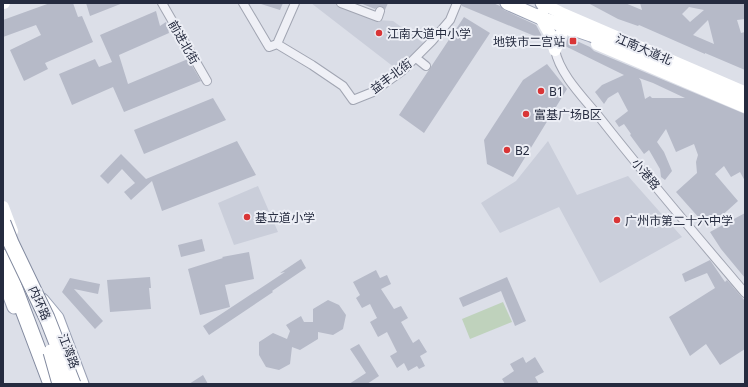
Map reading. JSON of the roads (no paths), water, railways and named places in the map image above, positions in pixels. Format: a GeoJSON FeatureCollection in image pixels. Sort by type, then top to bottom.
{"type":"FeatureCollection","features":[{"type":"Feature","properties":{"kind":"highway","name":"内环路"},"geometry":{"type":"LineString","coordinates":[[3,223],[7,242],[40,300],[73,384]]}},
{"type":"Feature","properties":{"kind":"highway"},"geometry":{"type":"LineString","coordinates":[[7,242],[51,350],[58,384]]}},
{"type":"Feature","properties":{"kind":"highway","name":"内环路"},"geometry":{"type":"LineString","coordinates":[[8,262],[51,384]]}},
{"type":"Feature","properties":{"kind":"main road","name":"江南大道北"},"geometry":{"type":"LineString","coordinates":[[507,3],[541,18],[626,48],[745,99]]}},
{"type":"Feature","properties":{"kind":"main road","name":"江南大道北"},"geometry":{"type":"LineString","coordinates":[[543,3],[563,14],[745,92]]}},
{"type":"Feature","properties":{"kind":"main road"},"geometry":{"type":"LineString","coordinates":[[555,50],[550,34],[541,18],[543,3],[587,18],[745,85]]}},
{"type":"Feature","properties":{"kind":"main road"},"geometry":{"type":"LineString","coordinates":[[555,50],[564,26],[586,39],[745,107]]}},
{"type":"Feature","properties":{"kind":"main road"},"geometry":{"type":"LineString","coordinates":[[3,207],[23,254],[57,318]]}},
{"type":"Feature","properties":{"kind":"main road","name":"江湾路"},"geometry":{"type":"LineString","coordinates":[[7,242],[8,262],[57,318],[82,384]]}},
{"type":"Feature","properties":{"kind":"main road"},"geometry":{"type":"LineString","coordinates":[[8,262],[58,384]]}},
{"type":"Feature","properties":{"kind":"main road"},"geometry":{"type":"LineString","coordinates":[[3,278],[43,384]]}},
{"type":"Feature","properties":{"kind":"street","name":"前进北街"},"geometry":{"type":"LineString","coordinates":[[162,3],[207,81]]}},
{"type":"Feature","properties":{"kind":"street"},"geometry":{"type":"LineString","coordinates":[[243,3],[269,47],[277,44],[295,3]]}},
{"type":"Feature","properties":{"kind":"street"},"geometry":{"type":"LineString","coordinates":[[341,3],[378,17],[380,12]]}},
{"type":"Feature","properties":{"kind":"street","name":"益丰北街"},"geometry":{"type":"LineString","coordinates":[[277,44],[343,86],[353,100],[373,92],[402,71],[416,58],[450,20],[457,3]]}},
{"type":"Feature","properties":{"kind":"street","name":"小港路"},"geometry":{"type":"LineString","coordinates":[[555,50],[559,65],[568,78],[614,136],[745,293]]}},
{"type":"Feature","properties":{"kind":"street"},"geometry":{"type":"LineString","coordinates":[[416,58],[426,66]]}},
{"type":"Feature","properties":{"kind":"place","name":"江南大道中小学"},"geometry":{"type":"Point","coordinates":[379,33]}},
{"type":"Feature","properties":{"kind":"place","name":"地铁市二宫站"},"geometry":{"type":"Point","coordinates":[573,41]}},
{"type":"Feature","properties":{"kind":"place","name":"B1"},"geometry":{"type":"Point","coordinates":[541,91]}},
{"type":"Feature","properties":{"kind":"place","name":"富基广场B区"},"geometry":{"type":"Point","coordinates":[526,114]}},
{"type":"Feature","properties":{"kind":"place","name":"B2"},"geometry":{"type":"Point","coordinates":[507,150]}},
{"type":"Feature","properties":{"kind":"place","name":"基立道小学"},"geometry":{"type":"Point","coordinates":[247,217]}},
{"type":"Feature","properties":{"kind":"place","name":"广州市第二十六中学"},"geometry":{"type":"Point","coordinates":[617,220]}}]}
